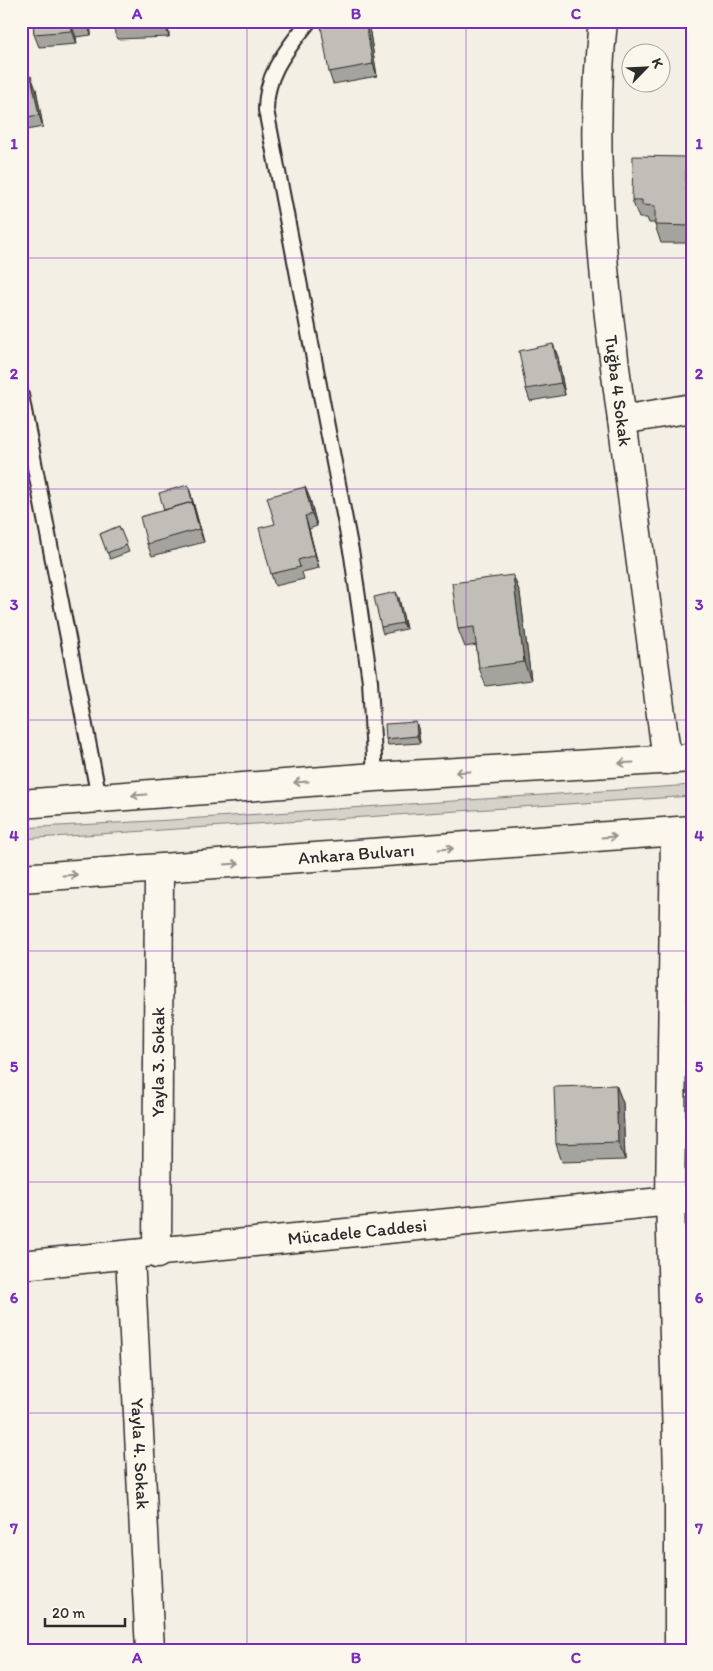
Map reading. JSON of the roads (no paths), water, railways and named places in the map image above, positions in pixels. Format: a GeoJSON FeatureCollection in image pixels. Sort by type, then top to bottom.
{"type":"FeatureCollection","features":[{"type":"Feature","properties":{"kind":"street","name":"Tuğba 4 Sokak"},"geometry":{"type":"LineString","coordinates":[[603,21],[596,125],[600,234],[622,420],[679,759]]}},
{"type":"Feature","properties":{"kind":"street"},"geometry":{"type":"LineString","coordinates":[[622,420],[692,408]]}},
{"type":"Feature","properties":{"kind":"street"},"geometry":{"type":"LineString","coordinates":[[21,804],[375,777],[679,759]]}},
{"type":"Feature","properties":{"kind":"street"},"geometry":{"type":"LineString","coordinates":[[679,1650],[685,1510],[681,1200],[683,831]]}},
{"type":"Feature","properties":{"kind":"street","name":"Ankara Bulvarı"},"geometry":{"type":"LineString","coordinates":[[21,878],[159,870],[683,831]]}},
{"type":"Feature","properties":{"kind":"street","name":"Yayla 3. Sokak"},"geometry":{"type":"LineString","coordinates":[[157,1254],[160,1085],[159,870]]}},
{"type":"Feature","properties":{"kind":"street","name":"Mücadele Caddesi"},"geometry":{"type":"LineString","coordinates":[[21,1266],[157,1254],[681,1200]]}},
{"type":"Feature","properties":{"kind":"street","name":"Yayla 4. Sokak"},"geometry":{"type":"LineString","coordinates":[[130,1256],[150,1650]]}},
{"type":"Feature","properties":{"kind":"lane"},"geometry":{"type":"LineString","coordinates":[[309,21],[272,73],[266,92],[266,110],[352,556],[370,681],[375,777]]}},
{"type":"Feature","properties":{"kind":"lane"},"geometry":{"type":"LineString","coordinates":[[21,395],[99,798]]}}]}
